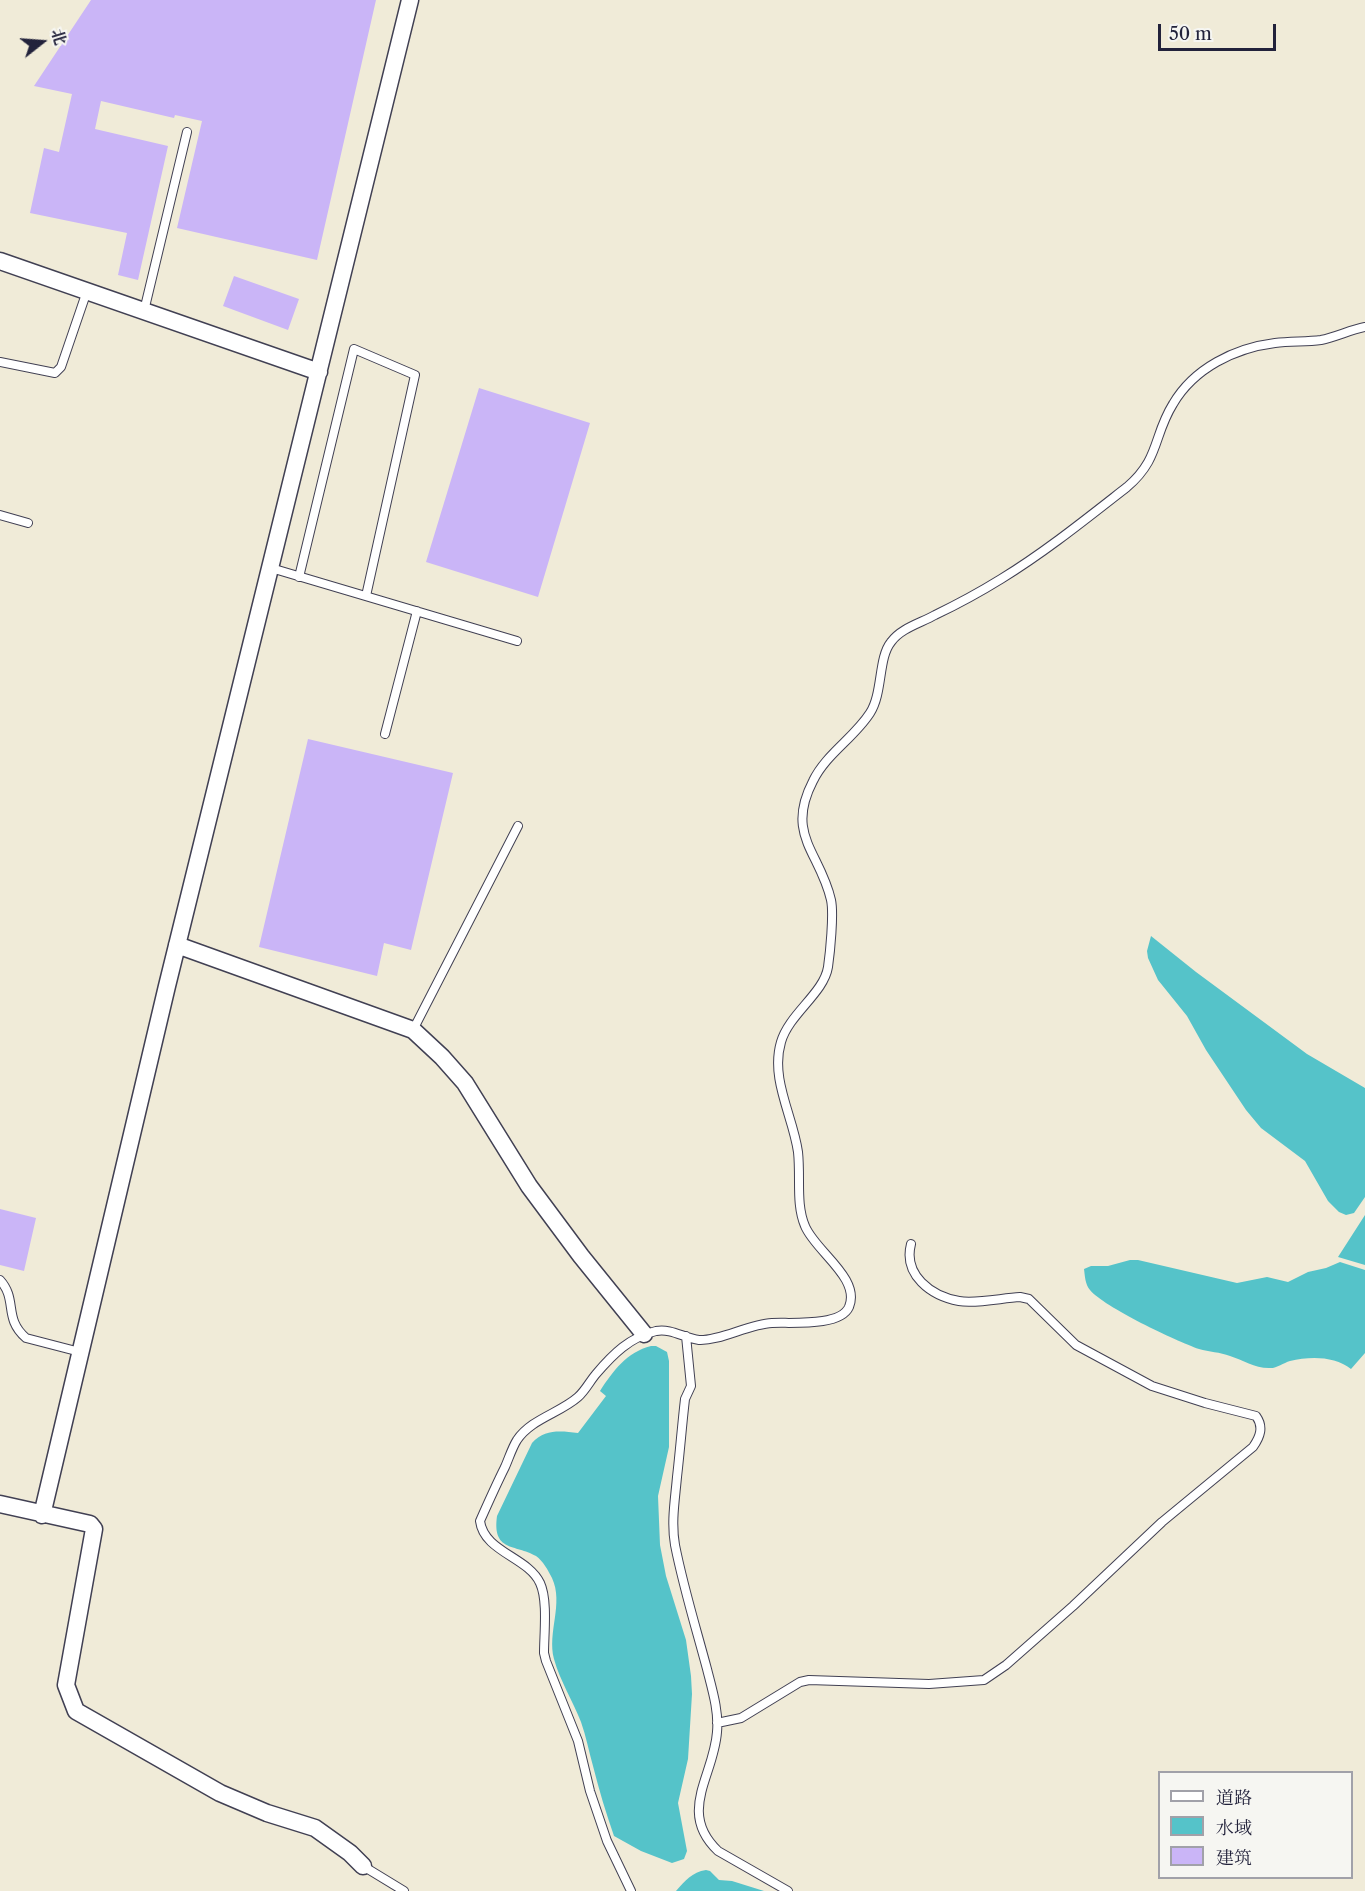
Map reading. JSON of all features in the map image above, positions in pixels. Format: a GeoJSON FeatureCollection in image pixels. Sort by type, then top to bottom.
{"type":"FeatureCollection","features":[{"type":"Feature","properties":{"kind":"street"},"geometry":{"type":"LineString","coordinates":[[42,1515],[177,945],[410,0]]}},
{"type":"Feature","properties":{"kind":"street"},"geometry":{"type":"LineString","coordinates":[[0,261],[319,372]]}},
{"type":"Feature","properties":{"kind":"street"},"geometry":{"type":"LineString","coordinates":[[177,945],[413,1030],[465,1083],[529,1186],[581,1256],[644,1334]]}},
{"type":"Feature","properties":{"kind":"street"},"geometry":{"type":"LineString","coordinates":[[0,1504],[90,1524],[94,1529],[66,1685],[75,1712],[220,1793],[267,1813],[315,1828],[350,1852],[363,1866]]}},
{"type":"Feature","properties":{"kind":"lane"},"geometry":{"type":"LineString","coordinates":[[144,311],[187,132]]}},
{"type":"Feature","properties":{"kind":"lane"},"geometry":{"type":"LineString","coordinates":[[0,362],[55,373],[61,367],[87,291]]}},
{"type":"Feature","properties":{"kind":"lane"},"geometry":{"type":"LineString","coordinates":[[631,1891],[607,1841],[590,1791],[578,1741],[546,1661],[541,1585],[531,1571],[489,1540],[480,1521],[520,1437],[548,1415],[578,1397],[627,1342],[644,1334],[662,1330],[700,1340],[765,1323],[828,1320],[841,1317],[849,1307],[851,1294],[847,1282],[840,1270],[816,1245],[804,1223],[800,1202],[798,1151],[779,1076],[778,1054],[788,1025],[822,982],[828,966],[831,901],[804,837],[802,816],[809,788],[820,769],[872,711],[887,649],[891,642],[908,628],[966,599],[1031,560],[1137,479],[1150,460],[1168,412],[1189,383],[1201,372],[1233,354],[1251,348],[1323,339],[1365,327]]}},
{"type":"Feature","properties":{"kind":"lane"},"geometry":{"type":"LineString","coordinates":[[299,577],[354,350],[415,375],[366,596]]}},
{"type":"Feature","properties":{"kind":"lane"},"geometry":{"type":"LineString","coordinates":[[0,515],[28,523]]}},
{"type":"Feature","properties":{"kind":"lane"},"geometry":{"type":"LineString","coordinates":[[271,568],[517,641]]}},
{"type":"Feature","properties":{"kind":"lane"},"geometry":{"type":"LineString","coordinates":[[385,734],[417,611]]}},
{"type":"Feature","properties":{"kind":"lane"},"geometry":{"type":"LineString","coordinates":[[413,1030],[518,826]]}},
{"type":"Feature","properties":{"kind":"lane"},"geometry":{"type":"LineString","coordinates":[[717,1723],[741,1718],[800,1682],[809,1680],[929,1684],[984,1680],[1006,1665],[1162,1522],[1253,1447],[1260,1436],[1261,1427],[1256,1416],[1152,1386],[1076,1345],[1029,1299],[1020,1297],[962,1301],[933,1292],[922,1284],[912,1270],[909,1257],[911,1244]]}},
{"type":"Feature","properties":{"kind":"lane"},"geometry":{"type":"LineString","coordinates":[[0,1280],[9,1294],[12,1318],[20,1333],[26,1338],[80,1352]]}},
{"type":"Feature","properties":{"kind":"lane"},"geometry":{"type":"LineString","coordinates":[[686,1336],[691,1386],[685,1399],[673,1530],[714,1697],[717,1723],[716,1745],[699,1797],[698,1810],[702,1831],[708,1842],[718,1851],[788,1891]]}},
{"type":"Feature","properties":{"kind":"lane"},"geometry":{"type":"LineString","coordinates":[[363,1866],[404,1891]]}},
{"type":"Feature","properties":{"kind":"water"},"geometry":{"type":"Polygon","coordinates":[[[1151,936],[1307,1054],[1365,1088],[1365,1197],[1354,1213],[1346,1215],[1339,1212],[1328,1201],[1305,1161],[1261,1128],[1246,1110],[1206,1050],[1187,1016],[1158,980],[1148,958],[1147,951],[1151,936]]]}},
{"type":"Feature","properties":{"kind":"water"},"geometry":{"type":"Polygon","coordinates":[[[1365,1215],[1365,1265],[1338,1257],[1365,1215]]]}},
{"type":"Feature","properties":{"kind":"water"},"geometry":{"type":"Polygon","coordinates":[[[1130,1260],[1237,1283],[1267,1277],[1288,1282],[1308,1272],[1340,1262],[1365,1270],[1365,1353],[1351,1369],[1330,1359],[1314,1358],[1290,1361],[1269,1368],[1258,1367],[1226,1355],[1188,1345],[1125,1314],[1088,1288],[1084,1269],[1130,1260]]]}},
{"type":"Feature","properties":{"kind":"water"},"geometry":{"type":"Polygon","coordinates":[[[651,1346],[667,1352],[669,1361],[669,1447],[658,1496],[660,1545],[666,1576],[686,1640],[692,1694],[688,1759],[678,1803],[687,1851],[684,1859],[672,1863],[641,1851],[614,1836],[581,1722],[554,1659],[552,1639],[556,1598],[552,1578],[536,1556],[507,1545],[498,1536],[496,1528],[497,1516],[532,1443],[548,1433],[578,1433],[606,1396],[600,1391],[616,1370],[635,1353],[651,1346]]]}},
{"type":"Feature","properties":{"kind":"water"},"geometry":{"type":"Polygon","coordinates":[[[706,1870],[719,1880],[732,1881],[764,1891],[676,1891],[693,1875],[706,1870]]]}},
{"type":"Feature","properties":{"kind":"building"},"geometry":{"type":"Polygon","coordinates":[[[91,0],[376,0],[317,260],[177,228],[202,121],[175,115],[174,118],[101,101],[95,129],[168,146],[138,280],[118,275],[127,233],[30,213],[44,148],[59,152],[72,94],[34,86],[91,0]]]}},
{"type":"Feature","properties":{"kind":"building"},"geometry":{"type":"Polygon","coordinates":[[[234,276],[299,299],[288,330],[223,306],[234,276]]]}},
{"type":"Feature","properties":{"kind":"building"},"geometry":{"type":"Polygon","coordinates":[[[479,388],[590,423],[538,597],[426,562],[479,388]]]}},
{"type":"Feature","properties":{"kind":"building"},"geometry":{"type":"Polygon","coordinates":[[[308,739],[453,773],[411,950],[384,943],[377,976],[259,947],[308,739]]]}},
{"type":"Feature","properties":{"kind":"building"},"geometry":{"type":"Polygon","coordinates":[[[0,1209],[36,1218],[24,1271],[0,1265],[0,1209]]]}}]}
